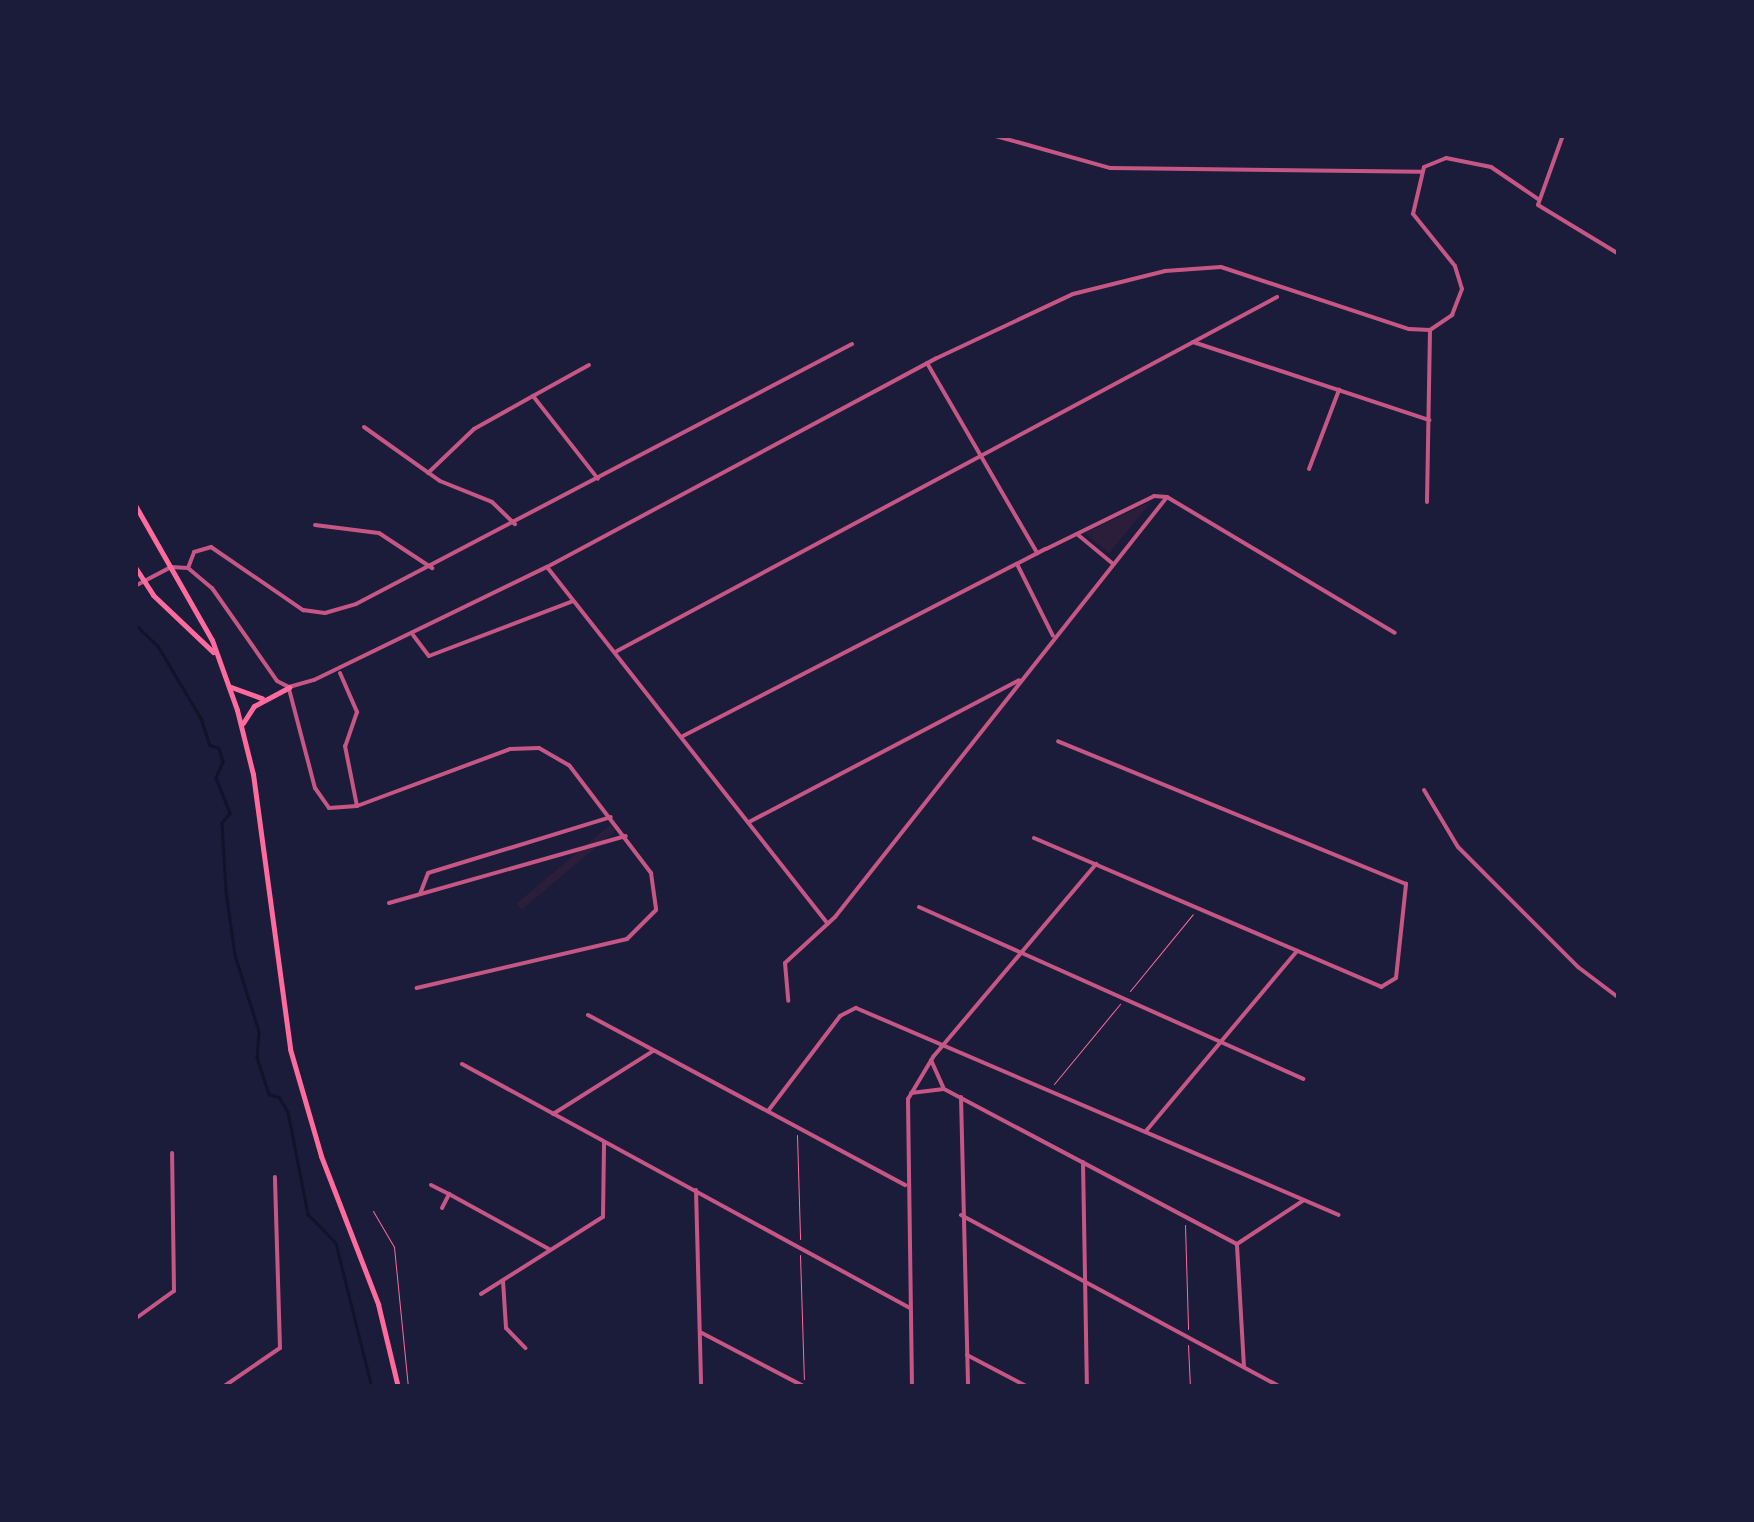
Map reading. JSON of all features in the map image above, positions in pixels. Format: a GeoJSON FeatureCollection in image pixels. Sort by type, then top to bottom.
{"type":"FeatureCollection","features":[{"type":"Feature","properties":{"kind":"main road"},"geometry":{"type":"LineString","coordinates":[[135,504],[183,584],[219,659],[241,726],[256,792],[290,1049],[321,1156],[378,1304],[398,1387]]}},
{"type":"Feature","properties":{"kind":"main road"},"geometry":{"type":"LineString","coordinates":[[135,567],[143,581],[219,659]]}},
{"type":"Feature","properties":{"kind":"main road"},"geometry":{"type":"LineString","coordinates":[[228,686],[266,699]]}},
{"type":"Feature","properties":{"kind":"main road"},"geometry":{"type":"LineString","coordinates":[[241,726],[266,699],[289,687]]}},
{"type":"Feature","properties":{"kind":"street"},"geometry":{"type":"LineString","coordinates":[[992,135],[1106,168],[1421,172],[1436,160],[1476,163],[1507,172],[1538,199],[1542,208],[1619,254]]}},
{"type":"Feature","properties":{"kind":"street"},"geometry":{"type":"LineString","coordinates":[[1538,199],[1563,135]]}},
{"type":"Feature","properties":{"kind":"street"},"geometry":{"type":"LineString","coordinates":[[289,687],[340,672],[547,567],[927,363],[1057,300],[1196,266],[1227,268],[1409,329],[1430,330],[1452,315],[1462,289],[1455,266],[1413,214],[1421,172]]}},
{"type":"Feature","properties":{"kind":"street"},"geometry":{"type":"LineString","coordinates":[[617,650],[1277,298]]}},
{"type":"Feature","properties":{"kind":"street"},"geometry":{"type":"LineString","coordinates":[[1427,502],[1430,330]]}},
{"type":"Feature","properties":{"kind":"street"},"geometry":{"type":"LineString","coordinates":[[1193,342],[1429,420]]}},
{"type":"Feature","properties":{"kind":"street"},"geometry":{"type":"LineString","coordinates":[[188,568],[194,552],[215,548],[286,601],[318,614],[356,604],[432,568],[852,344]]}},
{"type":"Feature","properties":{"kind":"street"},"geometry":{"type":"LineString","coordinates":[[927,363],[1037,554]]}},
{"type":"Feature","properties":{"kind":"street"},"geometry":{"type":"LineString","coordinates":[[428,473],[468,433],[590,365]]}},
{"type":"Feature","properties":{"kind":"street"},"geometry":{"type":"LineString","coordinates":[[1309,469],[1339,390]]}},
{"type":"Feature","properties":{"kind":"street"},"geometry":{"type":"LineString","coordinates":[[533,396],[598,479]]}},
{"type":"Feature","properties":{"kind":"street"},"geometry":{"type":"LineString","coordinates":[[364,427],[428,473],[492,502],[515,524]]}},
{"type":"Feature","properties":{"kind":"street"},"geometry":{"type":"LineString","coordinates":[[683,736],[1158,495],[1395,633]]}},
{"type":"Feature","properties":{"kind":"street"},"geometry":{"type":"LineString","coordinates":[[788,1000],[785,963],[828,924],[1167,497]]}},
{"type":"Feature","properties":{"kind":"street"},"geometry":{"type":"LineString","coordinates":[[315,525],[382,534],[432,568]]}},
{"type":"Feature","properties":{"kind":"street"},"geometry":{"type":"LineString","coordinates":[[1078,534],[1113,564]]}},
{"type":"Feature","properties":{"kind":"street"},"geometry":{"type":"LineString","coordinates":[[1017,564],[1054,638]]}},
{"type":"Feature","properties":{"kind":"street"},"geometry":{"type":"LineString","coordinates":[[135,586],[171,567],[188,568],[212,588],[272,675],[289,687],[318,797],[333,809],[357,806],[529,746],[570,765],[626,836],[657,888],[656,910],[640,930],[606,946],[417,988]]}},
{"type":"Feature","properties":{"kind":"street"},"geometry":{"type":"LineString","coordinates":[[547,567],[617,650],[828,924]]}},
{"type":"Feature","properties":{"kind":"street"},"geometry":{"type":"LineString","coordinates":[[413,635],[428,656],[574,600]]}},
{"type":"Feature","properties":{"kind":"street"},"geometry":{"type":"LineString","coordinates":[[340,672],[356,710],[345,749],[357,806]]}},
{"type":"Feature","properties":{"kind":"street"},"geometry":{"type":"LineString","coordinates":[[749,822],[1020,679]]}},
{"type":"Feature","properties":{"kind":"street"},"geometry":{"type":"LineString","coordinates":[[1034,838],[1386,988],[1398,973],[1406,884],[1058,741]]}},
{"type":"Feature","properties":{"kind":"street"},"geometry":{"type":"LineString","coordinates":[[1424,790],[1458,847],[1578,968],[1619,998]]}},
{"type":"Feature","properties":{"kind":"street"},"geometry":{"type":"LineString","coordinates":[[420,894],[428,872],[611,817]]}},
{"type":"Feature","properties":{"kind":"street"},"geometry":{"type":"LineString","coordinates":[[389,903],[626,836]]}},
{"type":"Feature","properties":{"kind":"street"},"geometry":{"type":"LineString","coordinates":[[912,1387],[907,1186],[911,1094],[932,1060],[1096,864]]}},
{"type":"Feature","properties":{"kind":"street"},"geometry":{"type":"LineString","coordinates":[[920,907],[1303,1079]]}},
{"type":"Feature","properties":{"kind":"street"},"geometry":{"type":"LineString","coordinates":[[1146,1131],[1297,951]]}},
{"type":"Feature","properties":{"kind":"street"},"geometry":{"type":"LineString","coordinates":[[768,1111],[850,1008],[947,1044],[1339,1216]]}},
{"type":"Feature","properties":{"kind":"street"},"geometry":{"type":"LineString","coordinates":[[588,1015],[907,1186]]}},
{"type":"Feature","properties":{"kind":"street"},"geometry":{"type":"LineString","coordinates":[[553,1114],[653,1051]]}},
{"type":"Feature","properties":{"kind":"street"},"geometry":{"type":"LineString","coordinates":[[932,1060],[944,1089]]}},
{"type":"Feature","properties":{"kind":"street"},"geometry":{"type":"LineString","coordinates":[[462,1064],[910,1308]]}},
{"type":"Feature","properties":{"kind":"street"},"geometry":{"type":"LineString","coordinates":[[911,1094],[944,1089],[1237,1244]]}},
{"type":"Feature","properties":{"kind":"street"},"geometry":{"type":"LineString","coordinates":[[961,1097],[968,1387]]}},
{"type":"Feature","properties":{"kind":"street"},"geometry":{"type":"LineString","coordinates":[[481,1294],[604,1216],[604,1142]]}},
{"type":"Feature","properties":{"kind":"street"},"geometry":{"type":"LineString","coordinates":[[135,1319],[174,1291],[172,1153]]}},
{"type":"Feature","properties":{"kind":"street"},"geometry":{"type":"LineString","coordinates":[[1082,1162],[1087,1387]]}},
{"type":"Feature","properties":{"kind":"street"},"geometry":{"type":"LineString","coordinates":[[223,1387],[280,1348],[275,1177]]}},
{"type":"Feature","properties":{"kind":"street"},"geometry":{"type":"LineString","coordinates":[[431,1184],[550,1250]]}},
{"type":"Feature","properties":{"kind":"street"},"geometry":{"type":"LineString","coordinates":[[696,1190],[701,1387]]}},
{"type":"Feature","properties":{"kind":"street"},"geometry":{"type":"LineString","coordinates":[[442,1208],[449,1194]]}},
{"type":"Feature","properties":{"kind":"street"},"geometry":{"type":"LineString","coordinates":[[1237,1244],[1304,1200]]}},
{"type":"Feature","properties":{"kind":"street"},"geometry":{"type":"LineString","coordinates":[[961,1216],[1280,1387]]}},
{"type":"Feature","properties":{"kind":"street"},"geometry":{"type":"LineString","coordinates":[[1237,1244],[1244,1367]]}},
{"type":"Feature","properties":{"kind":"street"},"geometry":{"type":"LineString","coordinates":[[502,1280],[508,1332],[525,1348]]}},
{"type":"Feature","properties":{"kind":"street"},"geometry":{"type":"LineString","coordinates":[[700,1332],[804,1387]]}},
{"type":"Feature","properties":{"kind":"street"},"geometry":{"type":"LineString","coordinates":[[966,1355],[1028,1387]]}},
{"type":"Feature","properties":{"kind":"path"},"geometry":{"type":"LineString","coordinates":[[796,1126],[804,1387]]}},
{"type":"Feature","properties":{"kind":"path"},"geometry":{"type":"LineString","coordinates":[[373,1211],[394,1247],[408,1387]]}},
{"type":"Feature","properties":{"kind":"path"},"geometry":{"type":"LineString","coordinates":[[1185,1216],[1190,1387]]}},
{"type":"Feature","properties":{"kind":"shaded area"},"geometry":{"type":"Polygon","coordinates":[[[1152,501],[1109,553],[1085,533],[1152,501]]]}},
{"type":"Feature","properties":{"kind":"shaded area"},"geometry":{"type":"Polygon","coordinates":[[[610,825],[615,831],[522,910],[517,903],[610,825]]]}},
{"type":"Feature","properties":{"kind":"waterway"},"geometry":{"type":"LineString","coordinates":[[135,624],[158,646],[201,718],[210,745],[219,748],[223,762],[216,778],[230,813],[222,823],[226,891],[235,955],[259,1031],[257,1057],[269,1094],[279,1097],[288,1112],[308,1214],[336,1243],[372,1387]]}}]}
